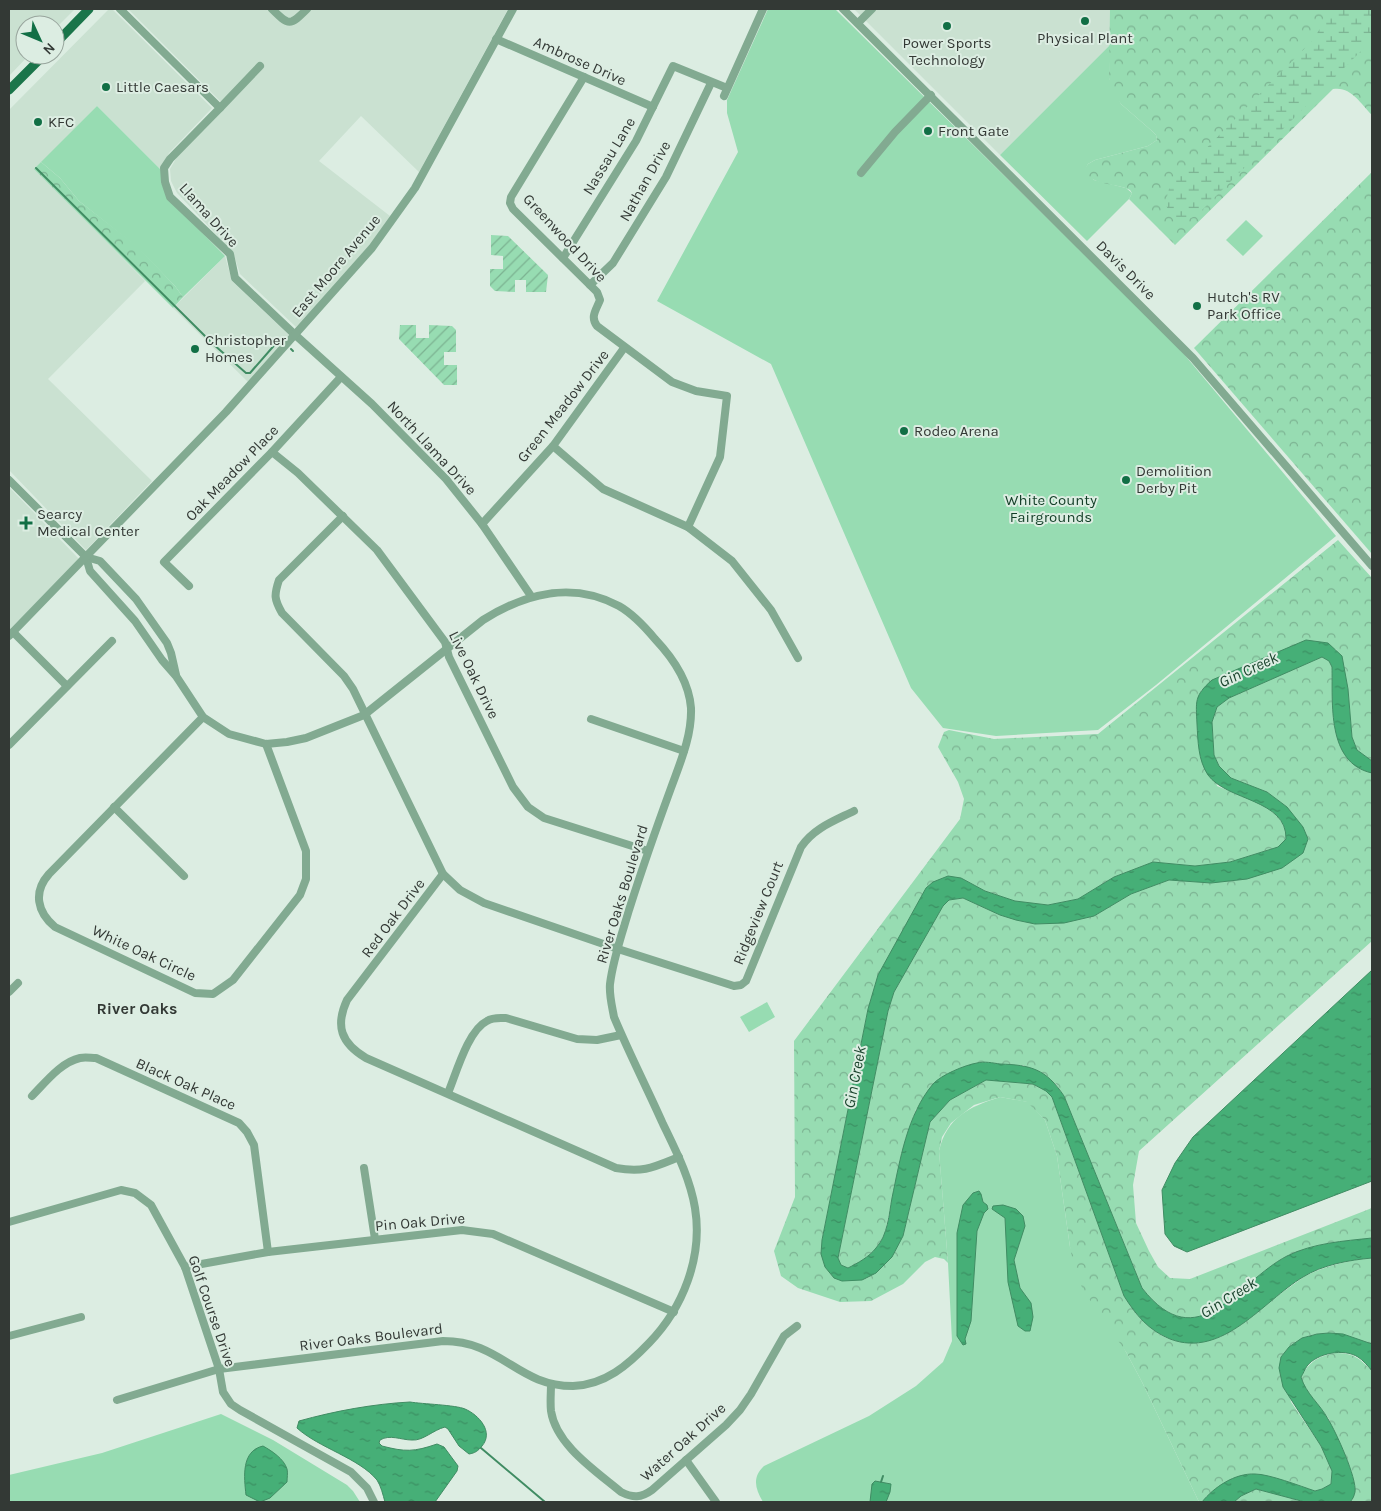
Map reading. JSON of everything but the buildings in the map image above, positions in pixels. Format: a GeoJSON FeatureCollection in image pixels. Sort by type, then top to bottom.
{"type":"FeatureCollection","features":[{"type":"Feature","properties":{"kind":"main road"},"geometry":{"type":"LineString","coordinates":[[65,34],[89,9]]}},
{"type":"Feature","properties":{"kind":"main road"},"geometry":{"type":"LineString","coordinates":[[9,90],[34,65]]}},
{"type":"Feature","properties":{"kind":"street"},"geometry":{"type":"LineString","coordinates":[[120,9],[220,108]]}},
{"type":"Feature","properties":{"kind":"street"},"geometry":{"type":"LineString","coordinates":[[272,9],[284,22],[291,23],[308,9]]}},
{"type":"Feature","properties":{"kind":"street","name":"East Moore Avenue"},"geometry":{"type":"LineString","coordinates":[[11,634],[226,412],[372,248],[406,201],[452,123],[512,9]]}},
{"type":"Feature","properties":{"kind":"street"},"geometry":{"type":"LineString","coordinates":[[711,83],[726,92],[763,9]]}},
{"type":"Feature","properties":{"kind":"street","name":"Davis Drive"},"geometry":{"type":"LineString","coordinates":[[843,9],[1193,358],[1372,566]]}},
{"type":"Feature","properties":{"kind":"street"},"geometry":{"type":"LineString","coordinates":[[858,23],[872,9]]}},
{"type":"Feature","properties":{"kind":"street","name":"Ambrose Drive"},"geometry":{"type":"LineString","coordinates":[[496,39],[652,108]]}},
{"type":"Feature","properties":{"kind":"street","name":"Llama Drive"},"geometry":{"type":"LineString","coordinates":[[260,66],[170,159],[164,168],[165,182],[170,197],[230,254],[235,278],[295,336]]}},
{"type":"Feature","properties":{"kind":"street","name":"Nassau Lane"},"geometry":{"type":"LineString","coordinates":[[563,258],[636,141],[673,66],[711,83]]}},
{"type":"Feature","properties":{"kind":"street","name":"Greenwood Drive"},"geometry":{"type":"LineString","coordinates":[[584,77],[511,197],[510,203],[597,292],[600,300],[592,317],[593,322],[624,348],[672,382],[685,388],[727,396],[720,457],[688,528]]}},
{"type":"Feature","properties":{"kind":"street","name":"Nathan Drive"},"geometry":{"type":"LineString","coordinates":[[590,285],[613,263],[666,177],[711,83]]}},
{"type":"Feature","properties":{"kind":"street"},"geometry":{"type":"LineString","coordinates":[[861,173],[895,132],[931,95]]}},
{"type":"Feature","properties":{"kind":"street","name":"North Llama Drive"},"geometry":{"type":"LineString","coordinates":[[295,336],[372,404],[446,480],[482,524],[531,596]]}},
{"type":"Feature","properties":{"kind":"street","name":"Green Meadow Drive"},"geometry":{"type":"LineString","coordinates":[[482,524],[553,446],[624,348]]}},
{"type":"Feature","properties":{"kind":"street","name":"Oak Meadow Place"},"geometry":{"type":"LineString","coordinates":[[188,586],[164,562],[272,452],[341,376]]}},
{"type":"Feature","properties":{"kind":"street"},"geometry":{"type":"LineString","coordinates":[[553,446],[603,489],[688,528],[723,553],[739,569],[771,610],[798,658]]}},
{"type":"Feature","properties":{"kind":"street","name":"Live Oak Drive"},"geometry":{"type":"LineString","coordinates":[[272,452],[298,473],[383,558],[440,635],[513,787],[528,807],[544,818],[648,851]]}},
{"type":"Feature","properties":{"kind":"street"},"geometry":{"type":"LineString","coordinates":[[9,480],[86,557]]}},
{"type":"Feature","properties":{"kind":"street","name":"Red Oak Drive"},"geometry":{"type":"LineString","coordinates":[[343,516],[279,580],[275,593],[276,603],[282,613],[344,676],[353,689],[364,716],[443,874],[348,1000],[343,1010],[342,1035],[347,1043],[359,1054],[616,1168],[635,1171],[653,1168],[679,1157]]}},
{"type":"Feature","properties":{"kind":"street","name":"River Oaks Boulevard"},"geometry":{"type":"LineString","coordinates":[[86,557],[100,561],[136,599],[172,653],[176,676]]}},
{"type":"Feature","properties":{"kind":"street","name":"River Oaks Boulevard"},"geometry":{"type":"LineString","coordinates":[[86,557],[90,572],[125,609],[176,676],[203,717],[229,734],[266,744],[306,738],[364,716],[483,620],[504,607],[531,596],[558,592],[582,593],[604,598],[622,608],[643,626],[678,666],[691,707],[690,727],[684,751],[648,851],[618,949],[610,984],[610,1001],[614,1017],[679,1157],[696,1209],[696,1241],[692,1268],[684,1294],[674,1312],[650,1342],[633,1360],[615,1374],[594,1383],[573,1386],[552,1384],[523,1374],[480,1348],[456,1341],[443,1341],[219,1369],[117,1400]]}},
{"type":"Feature","properties":{"kind":"street"},"geometry":{"type":"LineString","coordinates":[[11,634],[67,686]]}},
{"type":"Feature","properties":{"kind":"street"},"geometry":{"type":"LineString","coordinates":[[9,745],[112,640]]}},
{"type":"Feature","properties":{"kind":"street","name":"White Oak Circle"},"geometry":{"type":"LineString","coordinates":[[203,717],[44,879],[38,899],[42,912],[55,927],[195,993],[213,994],[233,980],[300,895],[306,879],[306,851],[266,744]]}},
{"type":"Feature","properties":{"kind":"street"},"geometry":{"type":"LineString","coordinates":[[591,719],[684,751]]}},
{"type":"Feature","properties":{"kind":"street"},"geometry":{"type":"LineString","coordinates":[[114,807],[184,876]]}},
{"type":"Feature","properties":{"kind":"street","name":"Ridgeview Court"},"geometry":{"type":"LineString","coordinates":[[618,949],[734,986],[741,985],[746,981],[801,847],[817,829],[854,811]]}},
{"type":"Feature","properties":{"kind":"street"},"geometry":{"type":"LineString","coordinates":[[443,874],[460,890],[484,903],[618,949]]}},
{"type":"Feature","properties":{"kind":"street"},"geometry":{"type":"LineString","coordinates":[[9,992],[18,983]]}},
{"type":"Feature","properties":{"kind":"street"},"geometry":{"type":"LineString","coordinates":[[448,1093],[470,1040],[485,1021],[495,1018],[506,1018],[577,1039],[597,1040],[622,1036]]}},
{"type":"Feature","properties":{"kind":"street","name":"Black Oak Place"},"geometry":{"type":"LineString","coordinates":[[32,1096],[68,1063],[79,1058],[96,1058],[229,1117],[240,1124],[254,1145],[268,1252]]}},
{"type":"Feature","properties":{"kind":"street"},"geometry":{"type":"LineString","coordinates":[[364,1168],[375,1239]]}},
{"type":"Feature","properties":{"kind":"street","name":"Golf Course Drive"},"geometry":{"type":"LineString","coordinates":[[9,1222],[121,1190],[135,1193],[151,1205],[185,1267],[219,1369],[223,1392],[231,1404],[351,1472],[367,1488],[374,1502]]}},
{"type":"Feature","properties":{"kind":"street","name":"Pin Oak Drive"},"geometry":{"type":"LineString","coordinates":[[185,1267],[268,1252],[462,1230],[493,1234],[674,1312]]}},
{"type":"Feature","properties":{"kind":"street"},"geometry":{"type":"LineString","coordinates":[[9,1336],[82,1317]]}},
{"type":"Feature","properties":{"kind":"street","name":"Water Oak Drive"},"geometry":{"type":"LineString","coordinates":[[552,1384],[551,1412],[560,1434],[570,1448],[621,1492],[637,1498],[645,1495],[686,1460],[740,1410],[784,1336],[796,1326]]}},
{"type":"Feature","properties":{"kind":"street"},"geometry":{"type":"LineString","coordinates":[[686,1460],[716,1502]]}},
{"type":"Feature","properties":{"kind":"shaded area"},"geometry":{"type":"Polygon","coordinates":[[[9,9],[75,9],[65,19],[65,15],[15,15],[15,65],[19,65],[9,76],[9,9]]]}},
{"type":"Feature","properties":{"kind":"shaded area"},"geometry":{"type":"Polygon","coordinates":[[[109,9],[112,9],[212,108],[169,153],[161,170],[97,106],[35,169],[145,281],[48,379],[152,481],[86,550],[9,470],[9,110],[54,65],[65,65],[65,53],[109,9]]]}},
{"type":"Feature","properties":{"kind":"shaded area"},"geometry":{"type":"Polygon","coordinates":[[[128,9],[508,9],[419,172],[361,116],[319,161],[390,216],[373,241],[296,327],[240,274],[233,252],[177,193],[171,181],[170,169],[177,157],[226,107],[128,9]]]}},
{"type":"Feature","properties":{"kind":"shaded area"},"geometry":{"type":"Polygon","coordinates":[[[854,9],[1110,9],[1111,44],[1000,155],[854,9]]]}},
{"type":"Feature","properties":{"kind":"shaded area"},"geometry":{"type":"Polygon","coordinates":[[[225,256],[232,281],[290,336],[249,383],[173,308],[225,256]]]}},
{"type":"Feature","properties":{"kind":"shaded area","name":"Searcy Medical Center"},"geometry":{"type":"Polygon","coordinates":[[[9,487],[79,559],[9,630],[9,487]]]}},
{"type":"Feature","properties":{"kind":"green space","name":"White County Fairgrounds"},"geometry":{"type":"Polygon","coordinates":[[[768,9],[835,9],[1178,347],[1336,536],[1156,685],[1098,730],[996,736],[943,728],[911,688],[771,364],[657,301],[738,152],[727,113],[727,100],[768,9]]]}},
{"type":"Feature","properties":{"kind":"green space"},"geometry":{"type":"Polygon","coordinates":[[[1110,9],[1372,9],[1372,115],[1350,93],[1345,90],[1333,89],[1175,245],[1129,199],[1132,193],[1130,190],[1099,182],[1084,170],[1088,164],[1095,160],[1148,146],[1157,140],[1156,135],[1121,104],[1112,91],[1109,78],[1110,9]]]}},
{"type":"Feature","properties":{"kind":"green space"},"geometry":{"type":"Polygon","coordinates":[[[1324,9],[1372,9],[1372,40],[1196,216],[1182,221],[1171,214],[1165,204],[1169,189],[1180,175],[1312,41],[1325,21],[1324,9]]]}},
{"type":"Feature","properties":{"kind":"green space"},"geometry":{"type":"Polygon","coordinates":[[[1111,44],[1109,78],[1121,104],[1156,135],[1157,140],[1148,146],[1095,160],[1088,164],[1085,170],[1094,180],[1126,188],[1132,193],[1129,199],[1087,241],[1000,155],[1111,44]]]}},
{"type":"Feature","properties":{"kind":"green space"},"geometry":{"type":"Polygon","coordinates":[[[97,106],[161,170],[161,182],[168,198],[225,256],[183,297],[175,286],[137,247],[79,201],[60,178],[41,162],[97,106]]]}},
{"type":"Feature","properties":{"kind":"green space"},"geometry":{"type":"Polygon","coordinates":[[[41,162],[60,178],[79,201],[137,246],[175,286],[183,297],[173,308],[34,169],[41,162]]]}},
{"type":"Feature","properties":{"kind":"green space"},"geometry":{"type":"Polygon","coordinates":[[[1372,172],[1372,554],[1194,348],[1372,172]]]}},
{"type":"Feature","properties":{"kind":"green space"},"geometry":{"type":"Polygon","coordinates":[[[1246,220],[1263,236],[1243,256],[1226,240],[1246,220]]]}},
{"type":"Feature","properties":{"kind":"green space"},"geometry":{"type":"Polygon","coordinates":[[[491,235],[508,236],[548,275],[546,292],[526,292],[526,280],[515,280],[515,292],[495,291],[490,286],[490,269],[503,269],[503,256],[491,255],[491,235]]]}},
{"type":"Feature","properties":{"kind":"green space"},"geometry":{"type":"Polygon","coordinates":[[[400,325],[416,325],[416,338],[429,338],[429,325],[452,326],[456,330],[456,352],[444,352],[444,365],[457,365],[457,385],[444,385],[399,339],[400,325]]]}},
{"type":"Feature","properties":{"kind":"green space"},"geometry":{"type":"Polygon","coordinates":[[[1338,540],[1372,578],[1372,761],[1357,750],[1352,737],[1348,689],[1336,649],[1201,690],[1217,786],[1261,804],[1271,811],[1284,828],[1286,839],[1279,847],[1230,862],[1195,866],[1153,862],[1114,877],[1078,899],[1048,905],[1015,901],[985,891],[961,878],[868,1009],[822,1240],[824,1260],[834,1278],[903,1236],[930,1122],[950,1100],[986,1080],[1033,1084],[1047,1091],[1052,1097],[1124,1296],[1143,1321],[1165,1337],[1191,1343],[1222,1336],[1305,1276],[1338,1264],[1372,1258],[1372,1344],[1347,1336],[1323,1333],[1301,1339],[1281,1357],[1291,1402],[1321,1446],[1332,1471],[1331,1484],[1315,1491],[1257,1474],[1209,1494],[1202,1502],[1199,1502],[1126,1352],[1085,1293],[1075,1274],[1057,1156],[1045,1120],[1027,1102],[1000,1097],[974,1105],[951,1123],[942,1137],[939,1151],[948,1263],[944,1259],[935,1257],[925,1262],[903,1284],[871,1301],[840,1302],[798,1288],[781,1276],[774,1251],[795,1197],[794,1041],[960,819],[964,799],[958,782],[938,747],[944,732],[949,730],[994,739],[1098,734],[1338,540]]]}},
{"type":"Feature","properties":{"kind":"green space"},"geometry":{"type":"Polygon","coordinates":[[[1322,657],[1329,661],[1332,667],[1333,713],[1339,744],[1346,757],[1357,767],[1372,773],[1372,941],[1139,1151],[1133,1185],[1136,1223],[1158,1267],[1170,1278],[1190,1279],[1372,1208],[1372,1238],[1318,1245],[1287,1256],[1217,1309],[1199,1316],[1181,1317],[1162,1308],[1142,1288],[1064,1096],[1056,1084],[1023,1065],[916,1109],[900,1159],[885,1233],[877,1248],[861,1262],[848,1268],[841,1265],[838,1258],[888,1011],[894,992],[943,906],[949,900],[963,898],[1000,915],[1035,924],[1094,916],[1131,894],[1169,880],[1211,883],[1303,853],[1287,807],[1267,792],[1231,778],[1219,766],[1214,755],[1212,722],[1217,707],[1229,698],[1322,657]]]}},
{"type":"Feature","properties":{"kind":"green space"},"geometry":{"type":"Polygon","coordinates":[[[767,1002],[775,1017],[749,1032],[740,1017],[767,1002]]]}},
{"type":"Feature","properties":{"kind":"green space"},"geometry":{"type":"Polygon","coordinates":[[[1000,1097],[1028,1102],[1045,1120],[1057,1156],[1070,1247],[1142,1382],[1199,1502],[763,1502],[758,1492],[756,1479],[764,1466],[869,1416],[916,1386],[943,1362],[952,1341],[939,1151],[948,1130],[961,1115],[979,1105],[1000,1097]]]}},
{"type":"Feature","properties":{"kind":"green space"},"geometry":{"type":"Polygon","coordinates":[[[1335,1353],[1356,1357],[1372,1371],[1372,1502],[1350,1502],[1353,1499],[1329,1419],[1304,1387],[1301,1377],[1315,1360],[1335,1353]]]}},
{"type":"Feature","properties":{"kind":"green space"},"geometry":{"type":"Polygon","coordinates":[[[221,1414],[273,1440],[347,1485],[360,1502],[9,1502],[9,1475],[102,1453],[221,1414]]]}},
{"type":"Feature","properties":{"kind":"green space"},"geometry":{"type":"Polygon","coordinates":[[[1256,1489],[1305,1502],[1234,1502],[1241,1496],[1256,1489]]]}},
{"type":"Feature","properties":{"kind":"water","name":"Gin Creek"},"geometry":{"type":"Polygon","coordinates":[[[1306,640],[1328,643],[1342,656],[1348,689],[1352,737],[1357,750],[1372,761],[1372,773],[1357,767],[1346,757],[1339,744],[1333,713],[1332,667],[1329,661],[1322,657],[1229,698],[1217,707],[1212,722],[1214,755],[1219,766],[1231,778],[1267,792],[1287,807],[1303,827],[1308,839],[1303,853],[1282,868],[1247,879],[1211,883],[1169,880],[1131,894],[1094,916],[1064,923],[1035,924],[1000,915],[963,898],[949,900],[943,906],[894,992],[888,1011],[838,1258],[841,1265],[848,1268],[867,1257],[880,1243],[887,1224],[906,1138],[924,1096],[933,1084],[942,1077],[972,1064],[983,1062],[1029,1067],[1037,1070],[1051,1080],[1064,1096],[1142,1288],[1162,1308],[1181,1317],[1199,1316],[1217,1309],[1287,1256],[1318,1245],[1372,1238],[1372,1258],[1336,1264],[1310,1273],[1288,1287],[1241,1325],[1208,1341],[1189,1343],[1170,1339],[1155,1331],[1143,1321],[1124,1296],[1052,1097],[1046,1091],[1033,1084],[986,1080],[950,1100],[930,1122],[903,1236],[892,1257],[876,1273],[862,1280],[842,1281],[834,1278],[825,1267],[821,1254],[822,1240],[868,1009],[878,975],[926,888],[933,882],[948,876],[961,878],[985,891],[1015,901],[1048,905],[1078,899],[1114,877],[1153,862],[1195,866],[1230,862],[1278,847],[1286,839],[1284,826],[1277,816],[1267,808],[1217,784],[1208,775],[1202,763],[1199,750],[1197,699],[1202,690],[1212,680],[1306,640]]]}},
{"type":"Feature","properties":{"kind":"water"},"geometry":{"type":"Polygon","coordinates":[[[1372,970],[1372,1181],[1187,1252],[1174,1246],[1165,1234],[1162,1190],[1175,1163],[1193,1137],[1372,970]]]}},
{"type":"Feature","properties":{"kind":"water"},"geometry":{"type":"Polygon","coordinates":[[[979,1191],[988,1209],[984,1213],[977,1231],[971,1321],[965,1339],[966,1344],[963,1345],[957,1336],[957,1233],[963,1205],[973,1193],[979,1191]]]}},
{"type":"Feature","properties":{"kind":"water"},"geometry":{"type":"Polygon","coordinates":[[[1003,1205],[1016,1209],[1023,1216],[1025,1226],[1014,1260],[1020,1288],[1031,1303],[1033,1317],[1030,1331],[1025,1331],[1018,1326],[1008,1282],[1005,1218],[992,1209],[993,1206],[1003,1205]]]}},
{"type":"Feature","properties":{"kind":"water"},"geometry":{"type":"Polygon","coordinates":[[[1329,1333],[1343,1334],[1372,1344],[1372,1371],[1358,1357],[1338,1352],[1324,1355],[1311,1362],[1301,1377],[1306,1389],[1328,1419],[1345,1455],[1355,1485],[1352,1500],[1350,1502],[1305,1502],[1256,1489],[1241,1496],[1234,1502],[1202,1502],[1219,1486],[1233,1478],[1247,1474],[1268,1476],[1315,1491],[1331,1484],[1332,1471],[1321,1446],[1283,1387],[1279,1368],[1281,1357],[1289,1347],[1302,1338],[1329,1333]]]}},
{"type":"Feature","properties":{"kind":"water"},"geometry":{"type":"Polygon","coordinates":[[[410,1402],[454,1406],[465,1409],[480,1420],[486,1430],[485,1441],[482,1446],[476,1452],[469,1454],[459,1446],[445,1427],[416,1440],[392,1437],[380,1440],[379,1443],[382,1446],[403,1450],[422,1449],[437,1444],[444,1447],[458,1466],[457,1471],[435,1502],[385,1502],[377,1480],[369,1472],[297,1428],[299,1421],[326,1414],[368,1406],[410,1402]]]}},
{"type":"Feature","properties":{"kind":"water"},"geometry":{"type":"Polygon","coordinates":[[[263,1446],[283,1462],[287,1469],[287,1482],[270,1498],[260,1502],[246,1495],[245,1473],[247,1459],[251,1453],[263,1446]]]}},
{"type":"Feature","properties":{"kind":"water"},"geometry":{"type":"Polygon","coordinates":[[[875,1481],[891,1484],[886,1502],[870,1502],[872,1484],[875,1481]]]}},
{"type":"Feature","properties":{"kind":"waterway"},"geometry":{"type":"LineString","coordinates":[[36,168],[213,344],[246,373],[250,373],[278,341],[283,342]]}},
{"type":"Feature","properties":{"kind":"waterway"},"geometry":{"type":"LineString","coordinates":[[481,1448],[545,1502]]}},
{"type":"Feature","properties":{"kind":"waterway"},"geometry":{"type":"LineString","coordinates":[[881,1482],[883,1476]]}},
{"type":"Feature","properties":{"kind":"place","name":"Physical Plant"},"geometry":{"type":"Point","coordinates":[1085,21]}},
{"type":"Feature","properties":{"kind":"place","name":"Power Sports Technology"},"geometry":{"type":"Point","coordinates":[947,26]}},
{"type":"Feature","properties":{"kind":"place","name":"Little Caesars"},"geometry":{"type":"Point","coordinates":[106,87]}},
{"type":"Feature","properties":{"kind":"place","name":"KFC"},"geometry":{"type":"Point","coordinates":[38,122]}},
{"type":"Feature","properties":{"kind":"place","name":"Front Gate"},"geometry":{"type":"Point","coordinates":[928,131]}},
{"type":"Feature","properties":{"kind":"place","name":"Hutch's RV Park Office"},"geometry":{"type":"Point","coordinates":[1197,306]}},
{"type":"Feature","properties":{"kind":"place","name":"Christopher Homes"},"geometry":{"type":"Point","coordinates":[195,349]}},
{"type":"Feature","properties":{"kind":"place","name":"Rodeo Arena"},"geometry":{"type":"Point","coordinates":[904,431]}},
{"type":"Feature","properties":{"kind":"place","name":"Demolition Derby Pit"},"geometry":{"type":"Point","coordinates":[1126,480]}},
{"type":"Feature","properties":{"kind":"place","name":"Searcy Medical Center"},"geometry":{"type":"Point","coordinates":[26,523]}},
{"type":"Feature","properties":{"kind":"district","name":"River Oaks"},"geometry":{"type":"Point","coordinates":[137,1008]}}]}
